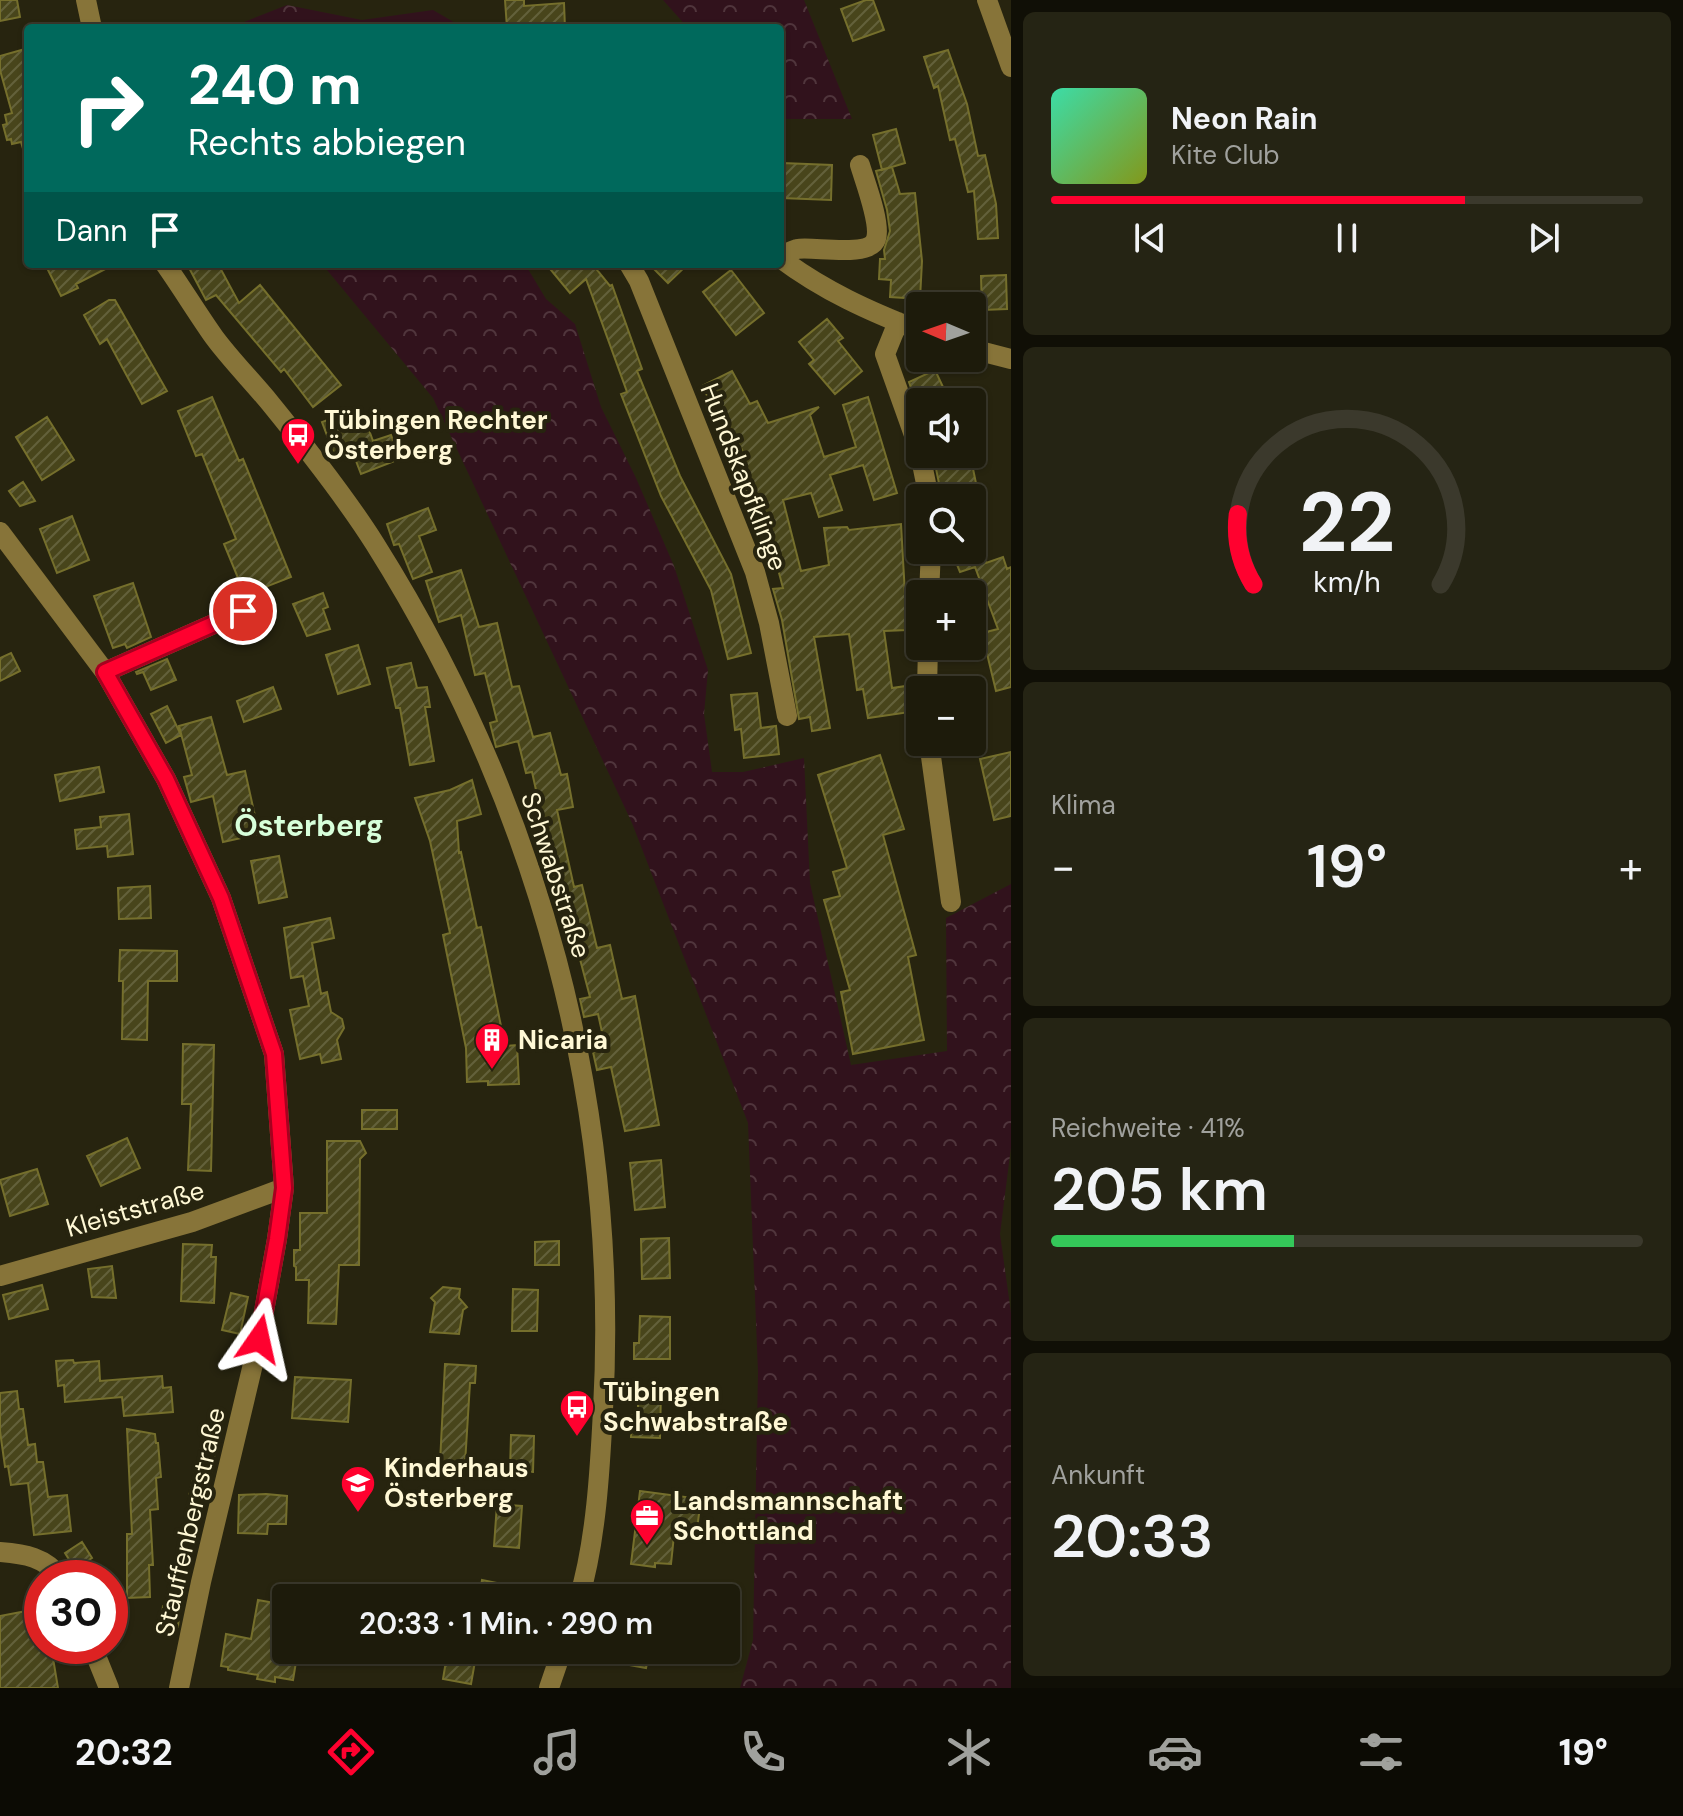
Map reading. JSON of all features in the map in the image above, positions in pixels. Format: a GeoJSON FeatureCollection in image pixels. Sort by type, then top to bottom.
{"type":"FeatureCollection","features":[{"type":"Feature","properties":{"kind":"street"},"geometry":{"type":"LineString","coordinates":[[86,0],[91,24]]}},
{"type":"Feature","properties":{"kind":"street"},"geometry":{"type":"LineString","coordinates":[[987,0],[1011,67]]}},
{"type":"Feature","properties":{"kind":"street"},"geometry":{"type":"LineString","coordinates":[[784,256],[796,249],[852,251],[872,244],[876,239],[875,225],[860,165]]}},
{"type":"Feature","properties":{"kind":"street"},"geometry":{"type":"LineString","coordinates":[[784,261],[831,293],[906,325]]}},
{"type":"Feature","properties":{"kind":"street","name":"Schwabstraße"},"geometry":{"type":"LineString","coordinates":[[168,268],[215,339],[271,404],[373,541],[454,683],[530,863],[555,946],[590,1111],[604,1241],[606,1357],[600,1460],[583,1584]]}},
{"type":"Feature","properties":{"kind":"street","name":"Hundskapfklinge"},"geometry":{"type":"LineString","coordinates":[[631,268],[707,447],[755,572],[775,650],[787,716]]}},
{"type":"Feature","properties":{"kind":"street"},"geometry":{"type":"LineString","coordinates":[[898,322],[885,354],[906,413]]}},
{"type":"Feature","properties":{"kind":"street"},"geometry":{"type":"LineString","coordinates":[[986,353],[1011,359]]}},
{"type":"Feature","properties":{"kind":"street","name":"Stauffenbergstraße"},"geometry":{"type":"LineString","coordinates":[[0,532],[105,672],[166,779],[221,898],[274,1054],[284,1188],[277,1239],[259,1339],[179,1688]]}},
{"type":"Feature","properties":{"kind":"street"},"geometry":{"type":"LineString","coordinates":[[105,672],[243,611]]}},
{"type":"Feature","properties":{"kind":"street"},"geometry":{"type":"LineString","coordinates":[[931,756],[951,902]]}},
{"type":"Feature","properties":{"kind":"street","name":"Kleiststraße"},"geometry":{"type":"LineString","coordinates":[[0,1276],[192,1222],[284,1188]]}},
{"type":"Feature","properties":{"kind":"street"},"geometry":{"type":"LineString","coordinates":[[0,1552],[30,1555],[39,1560]]}},
{"type":"Feature","properties":{"kind":"street"},"geometry":{"type":"LineString","coordinates":[[99,1664],[109,1688]]}},
{"type":"Feature","properties":{"kind":"street"},"geometry":{"type":"LineString","coordinates":[[549,1688],[557,1664]]}},
{"type":"Feature","properties":{"kind":"green space"},"geometry":{"type":"Polygon","coordinates":[[[663,0],[804,0],[852,119],[784,119],[784,24],[684,24],[663,0]]]}},
{"type":"Feature","properties":{"kind":"green space"},"geometry":{"type":"Polygon","coordinates":[[[287,5],[362,20],[433,10],[457,24],[239,24],[287,5]]]}},
{"type":"Feature","properties":{"kind":"green space"},"geometry":{"type":"Polygon","coordinates":[[[325,268],[527,268],[546,299],[575,324],[601,407],[674,566],[708,670],[704,714],[712,772],[743,772],[804,758],[810,883],[851,1065],[947,1051],[946,918],[1011,884],[1011,1147],[1000,1234],[1011,1313],[1011,1688],[740,1688],[753,1640],[758,1372],[748,1123],[632,823],[433,398],[325,268]]]}},
{"type":"Feature","properties":{"kind":"building"},"geometry":{"type":"Polygon","coordinates":[[[0,0],[17,0],[20,17],[0,21],[0,0]]]}},
{"type":"Feature","properties":{"kind":"building"},"geometry":{"type":"Polygon","coordinates":[[[505,0],[524,0],[524,6],[564,3],[565,24],[507,24],[505,0]]]}},
{"type":"Feature","properties":{"kind":"building"},"geometry":{"type":"Polygon","coordinates":[[[873,0],[884,30],[853,41],[841,9],[873,0]]]}},
{"type":"Feature","properties":{"kind":"building"},"geometry":{"type":"Polygon","coordinates":[[[24,49],[24,152],[21,142],[12,144],[11,139],[7,140],[3,125],[7,124],[5,115],[12,113],[0,70],[0,56],[24,49]]]}},
{"type":"Feature","properties":{"kind":"building"},"geometry":{"type":"Polygon","coordinates":[[[948,50],[967,104],[978,156],[985,155],[996,204],[998,238],[978,239],[974,191],[968,192],[955,139],[950,140],[938,86],[934,88],[924,57],[948,50]]]}},
{"type":"Feature","properties":{"kind":"building"},"geometry":{"type":"Polygon","coordinates":[[[896,129],[905,163],[882,170],[873,135],[896,129]]]}},
{"type":"Feature","properties":{"kind":"building"},"geometry":{"type":"Polygon","coordinates":[[[784,163],[832,165],[831,200],[784,198],[784,163]]]}},
{"type":"Feature","properties":{"kind":"building"},"geometry":{"type":"Polygon","coordinates":[[[892,167],[900,194],[915,193],[922,261],[920,292],[906,292],[906,298],[890,297],[891,280],[879,279],[880,259],[885,259],[884,250],[890,231],[876,171],[892,167]]]}},
{"type":"Feature","properties":{"kind":"building"},"geometry":{"type":"Polygon","coordinates":[[[47,268],[107,268],[76,284],[78,288],[61,296],[47,268]]]}},
{"type":"Feature","properties":{"kind":"building"},"geometry":{"type":"Polygon","coordinates":[[[189,268],[220,268],[239,303],[260,285],[341,385],[313,407],[284,369],[281,372],[216,295],[206,300],[189,268]]]}},
{"type":"Feature","properties":{"kind":"building"},"geometry":{"type":"Polygon","coordinates":[[[549,268],[599,268],[597,270],[612,285],[642,369],[637,371],[680,476],[731,574],[751,653],[728,659],[711,590],[661,496],[621,394],[627,392],[586,279],[570,293],[549,268]]]}},
{"type":"Feature","properties":{"kind":"building"},"geometry":{"type":"Polygon","coordinates":[[[653,268],[684,268],[668,283],[653,268]]]}},
{"type":"Feature","properties":{"kind":"building"},"geometry":{"type":"Polygon","coordinates":[[[731,270],[764,313],[736,335],[703,292],[731,270]]]}},
{"type":"Feature","properties":{"kind":"building"},"geometry":{"type":"Polygon","coordinates":[[[1006,275],[1007,309],[986,310],[986,292],[981,292],[981,276],[1006,275]]]}},
{"type":"Feature","properties":{"kind":"building"},"geometry":{"type":"Polygon","coordinates":[[[109,300],[115,300],[167,391],[142,404],[107,339],[100,344],[84,315],[109,300]]]}},
{"type":"Feature","properties":{"kind":"building"},"geometry":{"type":"Polygon","coordinates":[[[827,319],[843,338],[838,341],[862,371],[835,394],[809,364],[814,360],[799,342],[827,319]]]}},
{"type":"Feature","properties":{"kind":"building"},"geometry":{"type":"Polygon","coordinates":[[[732,371],[750,404],[757,401],[768,423],[819,407],[810,415],[824,457],[856,447],[843,405],[868,397],[897,493],[874,500],[863,465],[830,475],[842,510],[819,517],[811,493],[783,500],[801,571],[829,565],[824,528],[847,527],[849,530],[901,524],[906,630],[884,631],[892,688],[906,686],[906,713],[868,718],[863,689],[857,690],[849,634],[814,637],[830,728],[812,731],[810,717],[799,719],[782,620],[773,589],[783,588],[773,550],[762,554],[733,453],[742,450],[722,412],[717,415],[702,386],[732,371]]]}},
{"type":"Feature","properties":{"kind":"building"},"geometry":{"type":"Polygon","coordinates":[[[936,372],[943,388],[911,388],[909,382],[936,372]]]}},
{"type":"Feature","properties":{"kind":"building"},"geometry":{"type":"Polygon","coordinates":[[[212,397],[239,461],[243,459],[291,577],[245,595],[224,544],[236,539],[202,454],[196,456],[178,411],[212,397]]]}},
{"type":"Feature","properties":{"kind":"building"},"geometry":{"type":"Polygon","coordinates":[[[361,408],[373,441],[391,435],[400,459],[361,474],[351,448],[334,454],[322,422],[361,408]]]}},
{"type":"Feature","properties":{"kind":"building"},"geometry":{"type":"Polygon","coordinates":[[[47,417],[74,460],[42,480],[16,437],[47,417]]]}},
{"type":"Feature","properties":{"kind":"building"},"geometry":{"type":"Polygon","coordinates":[[[936,468],[973,468],[976,484],[939,484],[936,468]]]}},
{"type":"Feature","properties":{"kind":"building"},"geometry":{"type":"Polygon","coordinates":[[[23,482],[35,501],[20,506],[9,491],[23,482]]]}},
{"type":"Feature","properties":{"kind":"building"},"geometry":{"type":"Polygon","coordinates":[[[428,508],[436,530],[419,536],[432,572],[413,579],[399,544],[394,545],[387,524],[428,508]]]}},
{"type":"Feature","properties":{"kind":"building"},"geometry":{"type":"Polygon","coordinates":[[[72,516],[89,560],[57,573],[40,529],[72,516]]]}},
{"type":"Feature","properties":{"kind":"building"},"geometry":{"type":"Polygon","coordinates":[[[1003,557],[1007,569],[1011,567],[1011,687],[996,691],[986,650],[986,632],[998,629],[986,597],[986,580],[980,580],[975,567],[960,572],[957,564],[986,564],[1003,557]]]}},
{"type":"Feature","properties":{"kind":"building"},"geometry":{"type":"Polygon","coordinates":[[[461,570],[479,627],[497,623],[512,687],[519,686],[533,737],[550,733],[561,775],[567,774],[573,807],[557,810],[574,887],[582,885],[597,948],[610,945],[622,999],[635,996],[659,1125],[625,1131],[611,1067],[597,1070],[593,1052],[606,1049],[598,1014],[584,1017],[580,999],[590,997],[571,925],[564,927],[550,871],[544,872],[536,837],[546,835],[532,772],[526,773],[518,741],[496,747],[490,723],[497,721],[485,673],[475,675],[461,615],[439,622],[426,581],[461,570]]]}},
{"type":"Feature","properties":{"kind":"building"},"geometry":{"type":"Polygon","coordinates":[[[133,583],[151,637],[127,648],[125,644],[113,648],[94,596],[133,583]]]}},
{"type":"Feature","properties":{"kind":"building"},"geometry":{"type":"Polygon","coordinates":[[[323,593],[328,607],[323,609],[330,629],[307,636],[293,604],[323,593]]]}},
{"type":"Feature","properties":{"kind":"building"},"geometry":{"type":"Polygon","coordinates":[[[358,645],[370,684],[338,694],[326,655],[358,645]]]}},
{"type":"Feature","properties":{"kind":"building"},"geometry":{"type":"Polygon","coordinates":[[[11,653],[20,671],[0,681],[0,658],[11,653]]]}},
{"type":"Feature","properties":{"kind":"building"},"geometry":{"type":"Polygon","coordinates":[[[167,659],[176,680],[151,690],[143,672],[136,672],[167,659]]]}},
{"type":"Feature","properties":{"kind":"building"},"geometry":{"type":"Polygon","coordinates":[[[411,663],[417,688],[427,687],[430,707],[425,707],[434,761],[410,765],[400,708],[396,708],[387,668],[411,663]]]}},
{"type":"Feature","properties":{"kind":"building"},"geometry":{"type":"Polygon","coordinates":[[[273,687],[281,709],[244,722],[237,701],[273,687]]]}},
{"type":"Feature","properties":{"kind":"building"},"geometry":{"type":"Polygon","coordinates":[[[757,693],[761,728],[776,726],[779,754],[744,758],[741,729],[735,730],[731,695],[757,693]]]}},
{"type":"Feature","properties":{"kind":"building"},"geometry":{"type":"Polygon","coordinates":[[[167,706],[181,735],[166,743],[151,714],[167,706]]]}},
{"type":"Feature","properties":{"kind":"building"},"geometry":{"type":"Polygon","coordinates":[[[211,717],[227,775],[245,771],[259,834],[223,842],[213,796],[191,802],[184,777],[192,775],[179,726],[211,717]]]}},
{"type":"Feature","properties":{"kind":"building"},"geometry":{"type":"Polygon","coordinates":[[[1011,752],[1011,816],[994,820],[980,759],[1011,752]]]}},
{"type":"Feature","properties":{"kind":"building"},"geometry":{"type":"Polygon","coordinates":[[[880,755],[904,829],[883,835],[916,955],[908,957],[924,1040],[853,1054],[841,992],[850,990],[824,900],[840,896],[833,872],[847,868],[818,775],[880,755]]]}},
{"type":"Feature","properties":{"kind":"building"},"geometry":{"type":"Polygon","coordinates":[[[99,767],[104,792],[60,801],[55,775],[99,767]]]}},
{"type":"Feature","properties":{"kind":"building"},"geometry":{"type":"Polygon","coordinates":[[[472,780],[481,814],[457,821],[459,853],[477,928],[481,927],[505,1046],[517,1045],[519,1084],[467,1082],[466,1048],[443,935],[450,933],[430,841],[415,798],[450,790],[472,780]]]}},
{"type":"Feature","properties":{"kind":"building"},"geometry":{"type":"Polygon","coordinates":[[[129,814],[133,854],[108,857],[107,846],[77,849],[75,830],[101,827],[100,817],[129,814]]]}},
{"type":"Feature","properties":{"kind":"building"},"geometry":{"type":"Polygon","coordinates":[[[279,856],[287,897],[259,903],[251,861],[279,856]]]}},
{"type":"Feature","properties":{"kind":"building"},"geometry":{"type":"Polygon","coordinates":[[[150,886],[151,918],[119,919],[118,888],[150,886]]]}},
{"type":"Feature","properties":{"kind":"building"},"geometry":{"type":"Polygon","coordinates":[[[330,918],[334,938],[312,943],[321,994],[327,992],[331,1012],[342,1019],[344,1028],[337,1040],[341,1059],[322,1063],[320,1054],[300,1059],[290,1010],[309,1006],[303,976],[291,978],[284,928],[330,918]]]}},
{"type":"Feature","properties":{"kind":"building"},"geometry":{"type":"Polygon","coordinates":[[[120,950],[177,951],[177,981],[148,981],[147,1040],[122,1039],[120,950]]]}},
{"type":"Feature","properties":{"kind":"building"},"geometry":{"type":"Polygon","coordinates":[[[183,1044],[214,1045],[211,1171],[188,1170],[191,1104],[182,1104],[183,1044]]]}},
{"type":"Feature","properties":{"kind":"building"},"geometry":{"type":"Polygon","coordinates":[[[362,1110],[397,1110],[397,1129],[362,1129],[362,1110]]]}},
{"type":"Feature","properties":{"kind":"building"},"geometry":{"type":"Polygon","coordinates":[[[127,1138],[140,1168],[101,1186],[87,1156],[127,1138]]]}},
{"type":"Feature","properties":{"kind":"building"},"geometry":{"type":"Polygon","coordinates":[[[327,1141],[360,1141],[366,1153],[360,1159],[359,1265],[339,1265],[336,1324],[308,1323],[309,1280],[296,1280],[294,1266],[294,1250],[300,1250],[300,1213],[327,1213],[327,1141]]]}},
{"type":"Feature","properties":{"kind":"building"},"geometry":{"type":"Polygon","coordinates":[[[661,1160],[665,1207],[635,1210],[630,1163],[661,1160]]]}},
{"type":"Feature","properties":{"kind":"building"},"geometry":{"type":"Polygon","coordinates":[[[37,1169],[48,1204],[10,1216],[0,1180],[37,1169]]]}},
{"type":"Feature","properties":{"kind":"building"},"geometry":{"type":"Polygon","coordinates":[[[669,1238],[670,1278],[642,1279],[641,1239],[669,1238]]]}},
{"type":"Feature","properties":{"kind":"building"},"geometry":{"type":"Polygon","coordinates":[[[559,1241],[559,1265],[535,1265],[535,1242],[559,1241]]]}},
{"type":"Feature","properties":{"kind":"building"},"geometry":{"type":"Polygon","coordinates":[[[183,1244],[212,1245],[211,1257],[216,1257],[214,1303],[181,1301],[183,1244]]]}},
{"type":"Feature","properties":{"kind":"building"},"geometry":{"type":"Polygon","coordinates":[[[112,1266],[116,1298],[92,1297],[88,1269],[112,1266]]]}},
{"type":"Feature","properties":{"kind":"building"},"geometry":{"type":"Polygon","coordinates":[[[42,1285],[48,1309],[9,1319],[3,1295],[42,1285]]]}},
{"type":"Feature","properties":{"kind":"building"},"geometry":{"type":"Polygon","coordinates":[[[443,1287],[460,1289],[459,1298],[467,1307],[463,1310],[459,1334],[430,1332],[435,1302],[431,1298],[443,1287]]]}},
{"type":"Feature","properties":{"kind":"building"},"geometry":{"type":"Polygon","coordinates":[[[513,1289],[538,1290],[537,1331],[512,1331],[513,1289]]]}},
{"type":"Feature","properties":{"kind":"building"},"geometry":{"type":"Polygon","coordinates":[[[231,1293],[248,1297],[240,1334],[222,1330],[231,1293]]]}},
{"type":"Feature","properties":{"kind":"building"},"geometry":{"type":"Polygon","coordinates":[[[640,1316],[670,1317],[670,1359],[634,1359],[634,1343],[639,1343],[640,1316]]]}},
{"type":"Feature","properties":{"kind":"building"},"geometry":{"type":"Polygon","coordinates":[[[73,1360],[74,1363],[99,1361],[100,1381],[162,1376],[163,1388],[171,1387],[173,1412],[124,1416],[122,1397],[65,1402],[64,1385],[58,1386],[56,1361],[73,1360]]]}},
{"type":"Feature","properties":{"kind":"building"},"geometry":{"type":"Polygon","coordinates":[[[445,1364],[476,1366],[475,1383],[470,1383],[465,1464],[440,1463],[445,1364]]]}},
{"type":"Feature","properties":{"kind":"building"},"geometry":{"type":"Polygon","coordinates":[[[295,1377],[351,1380],[348,1422],[292,1418],[295,1377]]]}},
{"type":"Feature","properties":{"kind":"building"},"geometry":{"type":"Polygon","coordinates":[[[638,1389],[661,1390],[660,1438],[631,1437],[632,1415],[638,1415],[638,1389]]]}},
{"type":"Feature","properties":{"kind":"building"},"geometry":{"type":"Polygon","coordinates":[[[17,1391],[28,1445],[35,1444],[37,1462],[43,1462],[48,1497],[67,1495],[71,1531],[34,1535],[28,1483],[11,1485],[0,1431],[0,1393],[17,1391]]]}},
{"type":"Feature","properties":{"kind":"building"},"geometry":{"type":"Polygon","coordinates":[[[127,1429],[155,1434],[158,1443],[161,1477],[156,1478],[158,1509],[150,1510],[153,1565],[149,1565],[150,1597],[128,1598],[127,1534],[132,1534],[127,1429]]]}},
{"type":"Feature","properties":{"kind":"building"},"geometry":{"type":"Polygon","coordinates":[[[511,1435],[534,1436],[533,1472],[510,1471],[511,1435]]]}},
{"type":"Feature","properties":{"kind":"building"},"geometry":{"type":"Polygon","coordinates":[[[202,1444],[216,1447],[206,1500],[189,1496],[202,1444]]]}},
{"type":"Feature","properties":{"kind":"building"},"geometry":{"type":"Polygon","coordinates":[[[640,1491],[701,1499],[697,1529],[675,1526],[671,1564],[655,1563],[655,1567],[631,1564],[640,1491]]]}},
{"type":"Feature","properties":{"kind":"building"},"geometry":{"type":"Polygon","coordinates":[[[239,1495],[287,1496],[286,1524],[268,1524],[267,1534],[238,1533],[239,1495]]]}},
{"type":"Feature","properties":{"kind":"building"},"geometry":{"type":"Polygon","coordinates":[[[497,1504],[522,1506],[519,1548],[494,1546],[497,1504]]]}},
{"type":"Feature","properties":{"kind":"building"},"geometry":{"type":"Polygon","coordinates":[[[82,1542],[92,1558],[69,1560],[65,1553],[82,1542]]]}},
{"type":"Feature","properties":{"kind":"building"},"geometry":{"type":"Polygon","coordinates":[[[482,1580],[502,1584],[481,1584],[482,1580]]]}},
{"type":"Feature","properties":{"kind":"building"},"geometry":{"type":"Polygon","coordinates":[[[258,1600],[272,1602],[272,1664],[296,1664],[293,1680],[275,1677],[275,1682],[257,1679],[258,1675],[221,1666],[226,1634],[251,1639],[258,1600]]]}},
{"type":"Feature","properties":{"kind":"building"},"geometry":{"type":"Polygon","coordinates":[[[163,1606],[180,1607],[178,1627],[161,1625],[163,1606]]]}},
{"type":"Feature","properties":{"kind":"building"},"geometry":{"type":"Polygon","coordinates":[[[24,1611],[24,1664],[54,1664],[58,1688],[0,1688],[0,1616],[24,1611]]]}},
{"type":"Feature","properties":{"kind":"building"},"geometry":{"type":"Polygon","coordinates":[[[446,1664],[475,1664],[471,1684],[443,1679],[446,1664]]]}},
{"type":"Feature","properties":{"kind":"building"},"geometry":{"type":"Polygon","coordinates":[[[624,1664],[647,1664],[646,1668],[624,1664]]]}},
{"type":"Feature","properties":{"kind":"place","name":"Tübingen Rechter Österberg"},"geometry":{"type":"Point","coordinates":[298,466]}},
{"type":"Feature","properties":{"kind":"place","name":"Nicaria"},"geometry":{"type":"Point","coordinates":[492,1071]}},
{"type":"Feature","properties":{"kind":"place","name":"Tübingen Schwabstraße"},"geometry":{"type":"Point","coordinates":[577,1438]}},
{"type":"Feature","properties":{"kind":"place","name":"Kinderhaus Österberg"},"geometry":{"type":"Point","coordinates":[358,1514]}},
{"type":"Feature","properties":{"kind":"place","name":"Landsmannschaft Schottland"},"geometry":{"type":"Point","coordinates":[647,1547]}},
{"type":"Feature","properties":{"kind":"district","name":"Österberg"},"geometry":{"type":"Point","coordinates":[309,826]}},
{"type":"Feature","properties":{"kind":"route"},"geometry":{"type":"LineString","coordinates":[[243,611],[105,672],[166,779],[221,898],[274,1054],[284,1188],[259,1339]]}}]}
